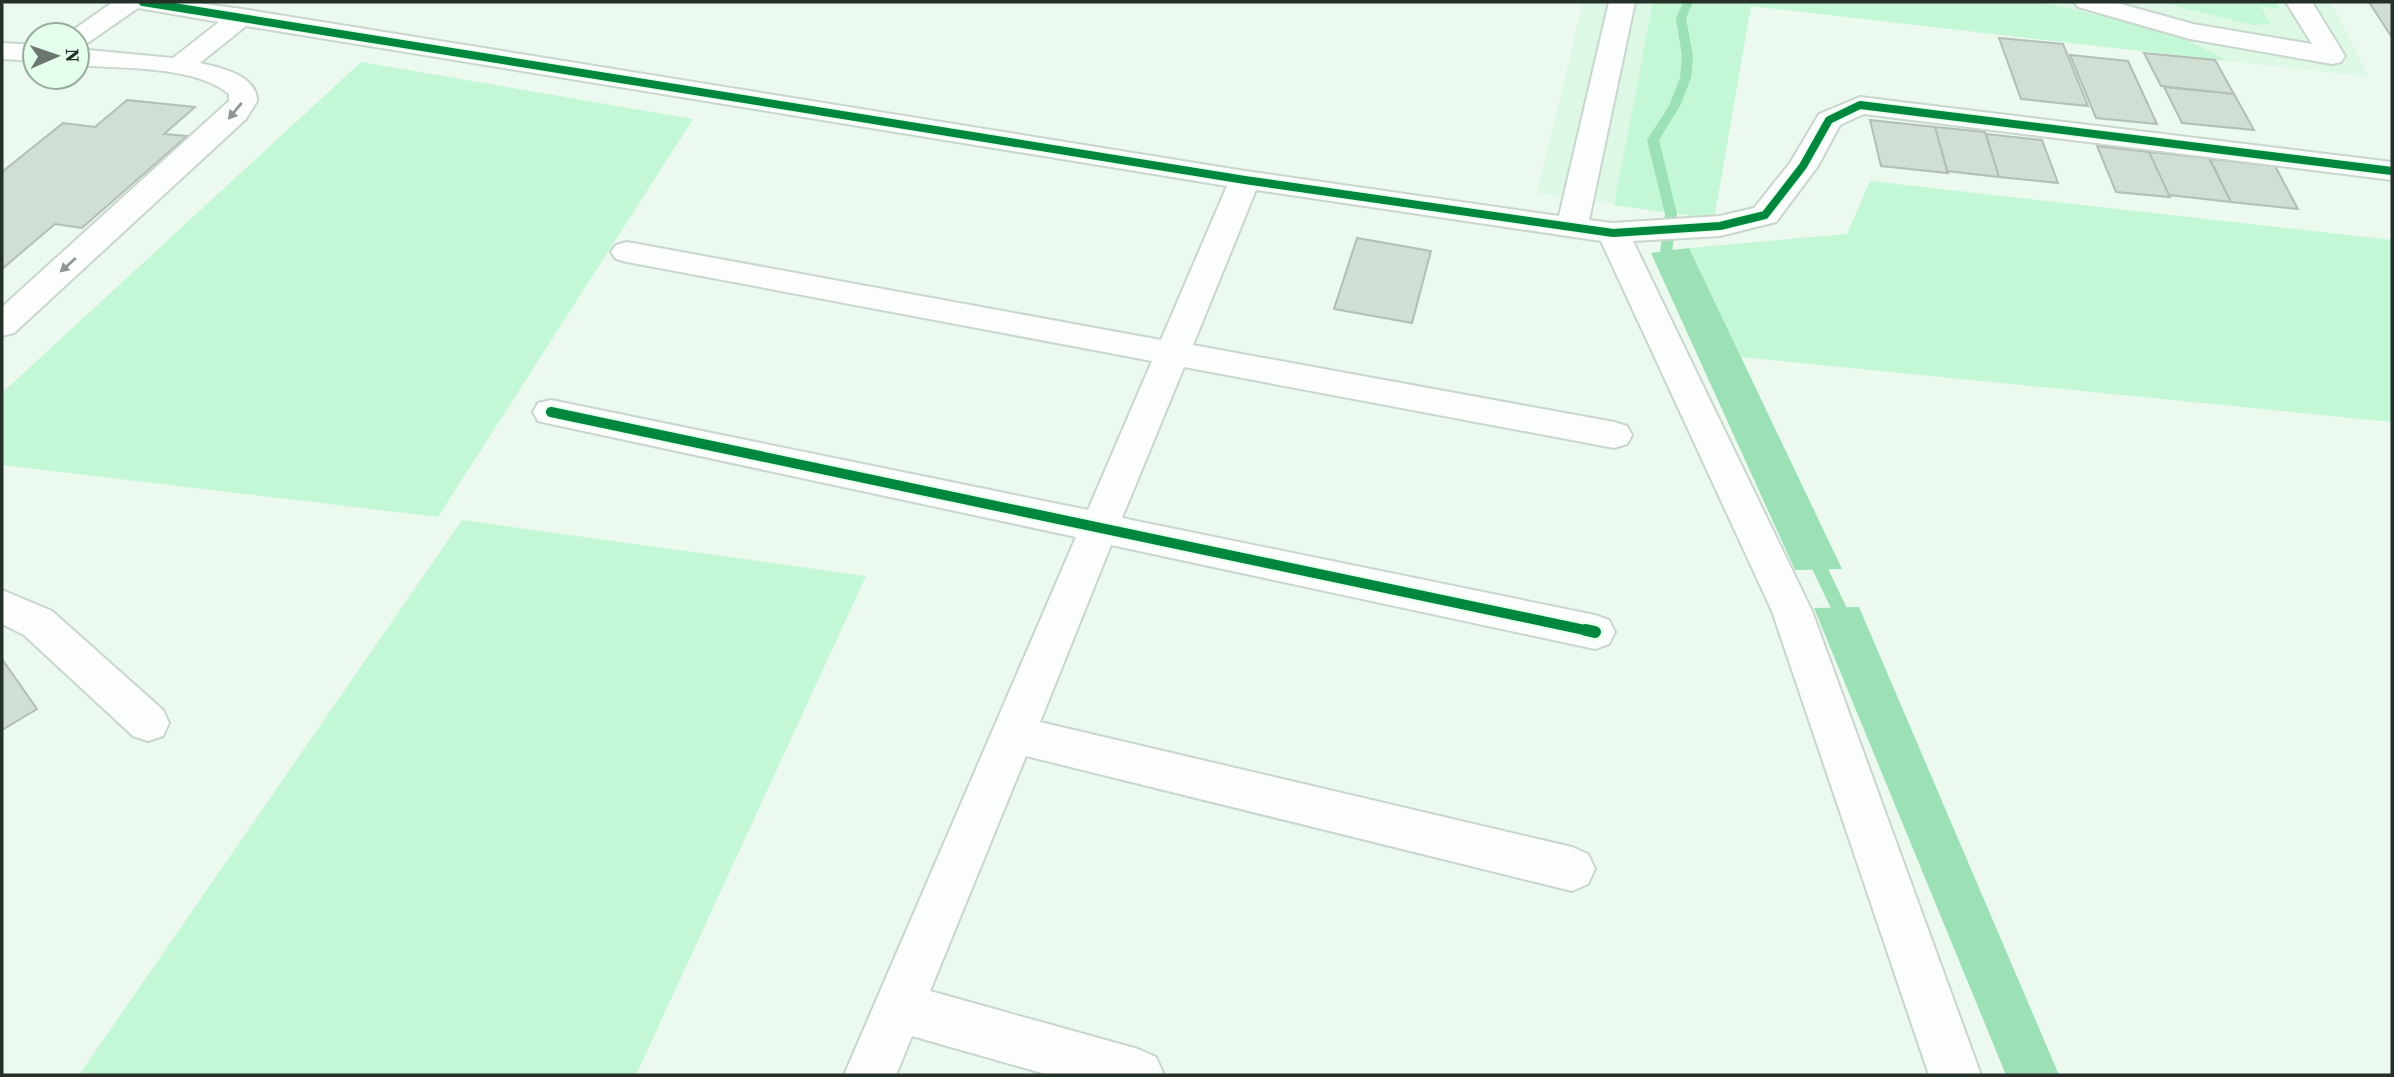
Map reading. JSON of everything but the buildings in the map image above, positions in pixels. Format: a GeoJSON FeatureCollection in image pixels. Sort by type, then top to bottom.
{"type":"FeatureCollection","features":[{"type":"Feature","properties":{"kind":"street"},"geometry":{"type":"LineString","coordinates":[[91,28],[130,2]]}},
{"type":"Feature","properties":{"kind":"street"},"geometry":{"type":"LineString","coordinates":[[143,2],[1245,180],[1572,228],[1644,231],[1720,226],[1765,215],[1803,166],[1829,120],[1860,105],[2392,171]]}},
{"type":"Feature","properties":{"kind":"street"},"geometry":{"type":"LineString","coordinates":[[1572,228],[1622,2]]}},
{"type":"Feature","properties":{"kind":"street"},"geometry":{"type":"LineString","coordinates":[[2087,2],[2190,31],[2332,56],[2299,2]]}},
{"type":"Feature","properties":{"kind":"street"},"geometry":{"type":"LineString","coordinates":[[178,67],[242,18]]}},
{"type":"Feature","properties":{"kind":"street"},"geometry":{"type":"LineString","coordinates":[[2,51],[21,52]]}},
{"type":"Feature","properties":{"kind":"street"},"geometry":{"type":"LineString","coordinates":[[2,325],[236,113],[243,101],[243,92],[238,85],[228,80],[178,67],[91,58]]}},
{"type":"Feature","properties":{"kind":"street"},"geometry":{"type":"LineString","coordinates":[[870,1075],[1245,180]]}},
{"type":"Feature","properties":{"kind":"street"},"geometry":{"type":"LineString","coordinates":[[1644,231],[1791,611],[1955,1075]]}},
{"type":"Feature","properties":{"kind":"street"},"geometry":{"type":"LineString","coordinates":[[627,252],[1614,435]]}},
{"type":"Feature","properties":{"kind":"street"},"geometry":{"type":"LineString","coordinates":[[551,412],[1595,632]]}},
{"type":"Feature","properties":{"kind":"street"},"geometry":{"type":"LineString","coordinates":[[2,607],[38,624],[148,723]]}},
{"type":"Feature","properties":{"kind":"street"},"geometry":{"type":"LineString","coordinates":[[1013,734],[1572,869]]}},
{"type":"Feature","properties":{"kind":"street"},"geometry":{"type":"LineString","coordinates":[[898,1007],[1138,1075]]}},
{"type":"Feature","properties":{"kind":"shaded area"},"geometry":{"type":"Polygon","coordinates":[[[1583,2],[2331,2],[2369,77],[1751,6],[1714,219],[1537,193],[1583,2]]]}},
{"type":"Feature","properties":{"kind":"shaded area"},"geometry":{"type":"Polygon","coordinates":[[[1653,2],[2040,2],[2171,32],[2228,61],[1751,6],[1714,219],[1614,205],[1653,2]]]}},
{"type":"Feature","properties":{"kind":"shaded area"},"geometry":{"type":"Polygon","coordinates":[[[2160,2],[2275,2],[2280,9],[2261,6],[2270,24],[2253,25],[2160,2]]]}},
{"type":"Feature","properties":{"kind":"shaded area"},"geometry":{"type":"Polygon","coordinates":[[[361,62],[693,119],[438,517],[2,465],[2,393],[361,62]]]}},
{"type":"Feature","properties":{"kind":"shaded area"},"geometry":{"type":"Polygon","coordinates":[[[1870,181],[2392,240],[2392,422],[1741,357],[1689,248],[1847,234],[1870,181]]]}},
{"type":"Feature","properties":{"kind":"shaded area"},"geometry":{"type":"Polygon","coordinates":[[[1689,248],[1842,569],[1795,570],[1651,253],[1689,248]]]}},
{"type":"Feature","properties":{"kind":"shaded area"},"geometry":{"type":"Polygon","coordinates":[[[462,520],[866,576],[636,1075],[79,1075],[462,520]]]}},
{"type":"Feature","properties":{"kind":"shaded area"},"geometry":{"type":"Polygon","coordinates":[[[1859,607],[2059,1075],[2006,1075],[1814,608],[1859,607]]]}},
{"type":"Feature","properties":{"kind":"waterway"},"geometry":{"type":"LineString","coordinates":[[1674,269],[1666,253],[1671,214],[1653,140],[1675,106],[1685,78],[1688,56],[1681,18],[1688,2]]}},
{"type":"Feature","properties":{"kind":"waterway"},"geometry":{"type":"LineString","coordinates":[[1811,550],[1847,625]]}},
{"type":"Feature","properties":{"kind":"cycle path"},"geometry":{"type":"LineString","coordinates":[[143,2],[1245,180],[1613,233],[1720,226],[1765,215],[1803,166],[1829,120],[1860,105],[2392,171]]}},
{"type":"Feature","properties":{"kind":"cycle path"},"geometry":{"type":"LineString","coordinates":[[551,412],[1595,632]]}}]}
